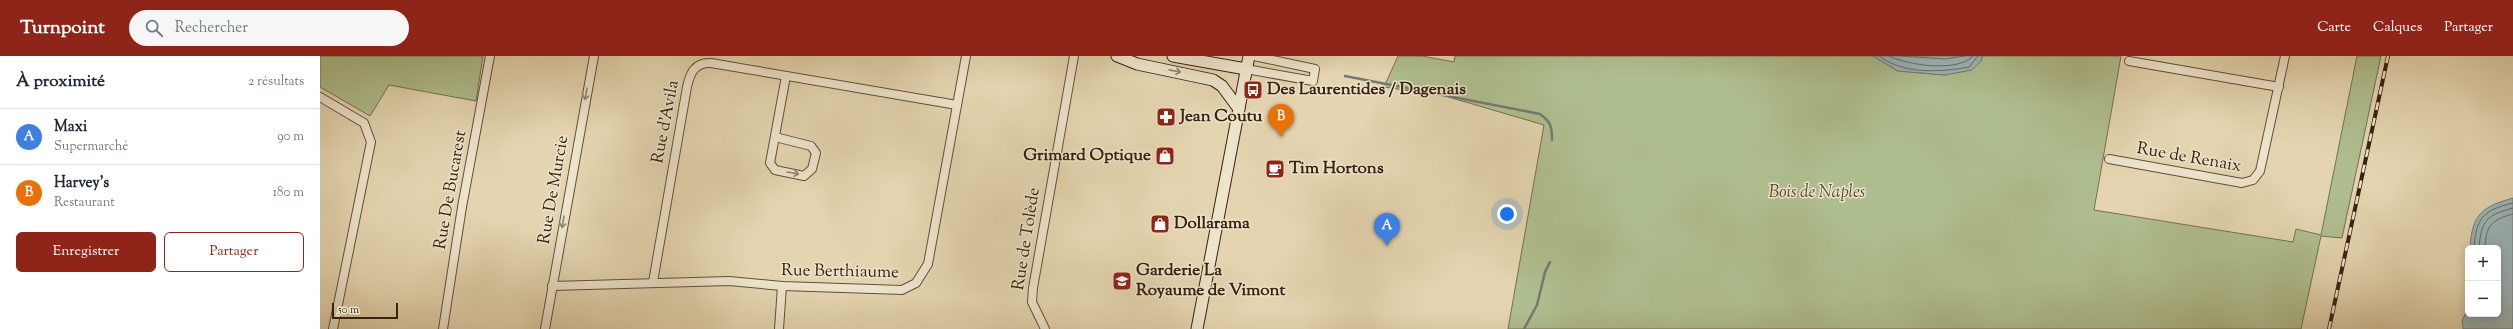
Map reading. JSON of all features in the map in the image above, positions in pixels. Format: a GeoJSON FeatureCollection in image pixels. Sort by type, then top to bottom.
{"type":"FeatureCollection","features":[{"type":"Feature","properties":{"kind":"main road"},"geometry":{"type":"LineString","coordinates":[[1117,56],[1137,64],[1213,80],[1222,86],[1239,109]]}},
{"type":"Feature","properties":{"kind":"main road"},"geometry":{"type":"LineString","coordinates":[[1173,56],[1246,69]]}},
{"type":"Feature","properties":{"kind":"main road"},"geometry":{"type":"LineString","coordinates":[[1197,329],[1248,56]]}},
{"type":"Feature","properties":{"kind":"street","name":"Rue De Bucarest"},"geometry":{"type":"LineString","coordinates":[[443,329],[462,207],[490,56]]}},
{"type":"Feature","properties":{"kind":"street","name":"Rue De Murcie"},"geometry":{"type":"LineString","coordinates":[[545,329],[594,56]]}},
{"type":"Feature","properties":{"kind":"street","name":"Rue Berthiaume"},"geometry":{"type":"LineString","coordinates":[[552,286],[729,281],[782,286],[902,290],[916,283],[928,264],[966,56]]}},
{"type":"Feature","properties":{"kind":"street","name":"Rue de Tolède"},"geometry":{"type":"LineString","coordinates":[[1045,329],[1032,302],[1032,288],[1074,56]]}},
{"type":"Feature","properties":{"kind":"street"},"geometry":{"type":"LineString","coordinates":[[1246,69],[1313,81],[1315,68],[1254,56]]}},
{"type":"Feature","properties":{"kind":"street","name":"Rue de Renaix"},"geometry":{"type":"LineString","coordinates":[[2109,159],[2242,183],[2251,182],[2260,171],[2285,56]]}},
{"type":"Feature","properties":{"kind":"street"},"geometry":{"type":"LineString","coordinates":[[2129,61],[2279,87]]}},
{"type":"Feature","properties":{"kind":"street","name":"Rue d'Avila"},"geometry":{"type":"LineString","coordinates":[[653,282],[687,87],[693,70],[699,64],[711,63],[957,105]]}},
{"type":"Feature","properties":{"kind":"street"},"geometry":{"type":"LineString","coordinates":[[775,137],[811,146],[816,153],[812,169],[804,176],[776,170],[770,163],[786,76]]}},
{"type":"Feature","properties":{"kind":"street"},"geometry":{"type":"LineString","coordinates":[[320,97],[364,123],[371,142],[333,329]]}},
{"type":"Feature","properties":{"kind":"street"},"geometry":{"type":"LineString","coordinates":[[778,329],[782,286]]}},
{"type":"Feature","properties":{"kind":"green space"},"geometry":{"type":"Polygon","coordinates":[[[320,56],[483,56],[476,101],[389,85],[370,116],[320,87],[320,56]]]}},
{"type":"Feature","properties":{"kind":"green space","name":"Bois de Naples"},"geometry":{"type":"Polygon","coordinates":[[[1398,56],[1422,56],[1454,62],[1455,56],[1873,56],[1898,71],[1945,75],[1981,61],[1982,56],[2121,56],[2094,210],[2293,242],[2296,229],[2321,235],[2357,56],[2381,56],[2342,238],[2321,236],[2301,329],[1508,329],[1544,125],[1445,96],[1384,87],[1398,56]]]}},
{"type":"Feature","properties":{"kind":"water"},"geometry":{"type":"Polygon","coordinates":[[[1873,56],[1982,56],[1981,61],[1972,70],[1945,75],[1898,71],[1873,56]]]}},
{"type":"Feature","properties":{"kind":"water"},"geometry":{"type":"Polygon","coordinates":[[[2513,198],[2513,329],[2463,329],[2462,320],[2465,314],[2465,317],[2501,317],[2501,245],[2470,245],[2473,227],[2476,220],[2486,209],[2502,201],[2513,198]]]}},
{"type":"Feature","properties":{"kind":"waterway"},"geometry":{"type":"LineString","coordinates":[[1345,76],[1540,114],[1550,125],[1552,140]]}},
{"type":"Feature","properties":{"kind":"waterway"},"geometry":{"type":"LineString","coordinates":[[1524,329],[1537,305],[1545,272],[1550,262]]}},
{"type":"Feature","properties":{"kind":"railway"},"geometry":{"type":"LineString","coordinates":[[2329,329],[2388,56]]}},
{"type":"Feature","properties":{"kind":"place","name":"Des Laurentides / Dagenais"},"geometry":{"type":"Point","coordinates":[1253,90]}},
{"type":"Feature","properties":{"kind":"place","name":"Jean Coutu"},"geometry":{"type":"Point","coordinates":[1166,117]}},
{"type":"Feature","properties":{"kind":"place","name":"Harvey's"},"geometry":{"type":"Point","coordinates":[1281,137]}},
{"type":"Feature","properties":{"kind":"place","name":"Grimard Optique"},"geometry":{"type":"Point","coordinates":[1165,156]}},
{"type":"Feature","properties":{"kind":"place","name":"Tim Hortons"},"geometry":{"type":"Point","coordinates":[1275,169]}},
{"type":"Feature","properties":{"kind":"place","name":"Dollarama"},"geometry":{"type":"Point","coordinates":[1160,224]}},
{"type":"Feature","properties":{"kind":"place","name":"Maxi"},"geometry":{"type":"Point","coordinates":[1387,246]}},
{"type":"Feature","properties":{"kind":"place","name":"Garderie La Royaume de Vimont"},"geometry":{"type":"Point","coordinates":[1122,281]}}]}
